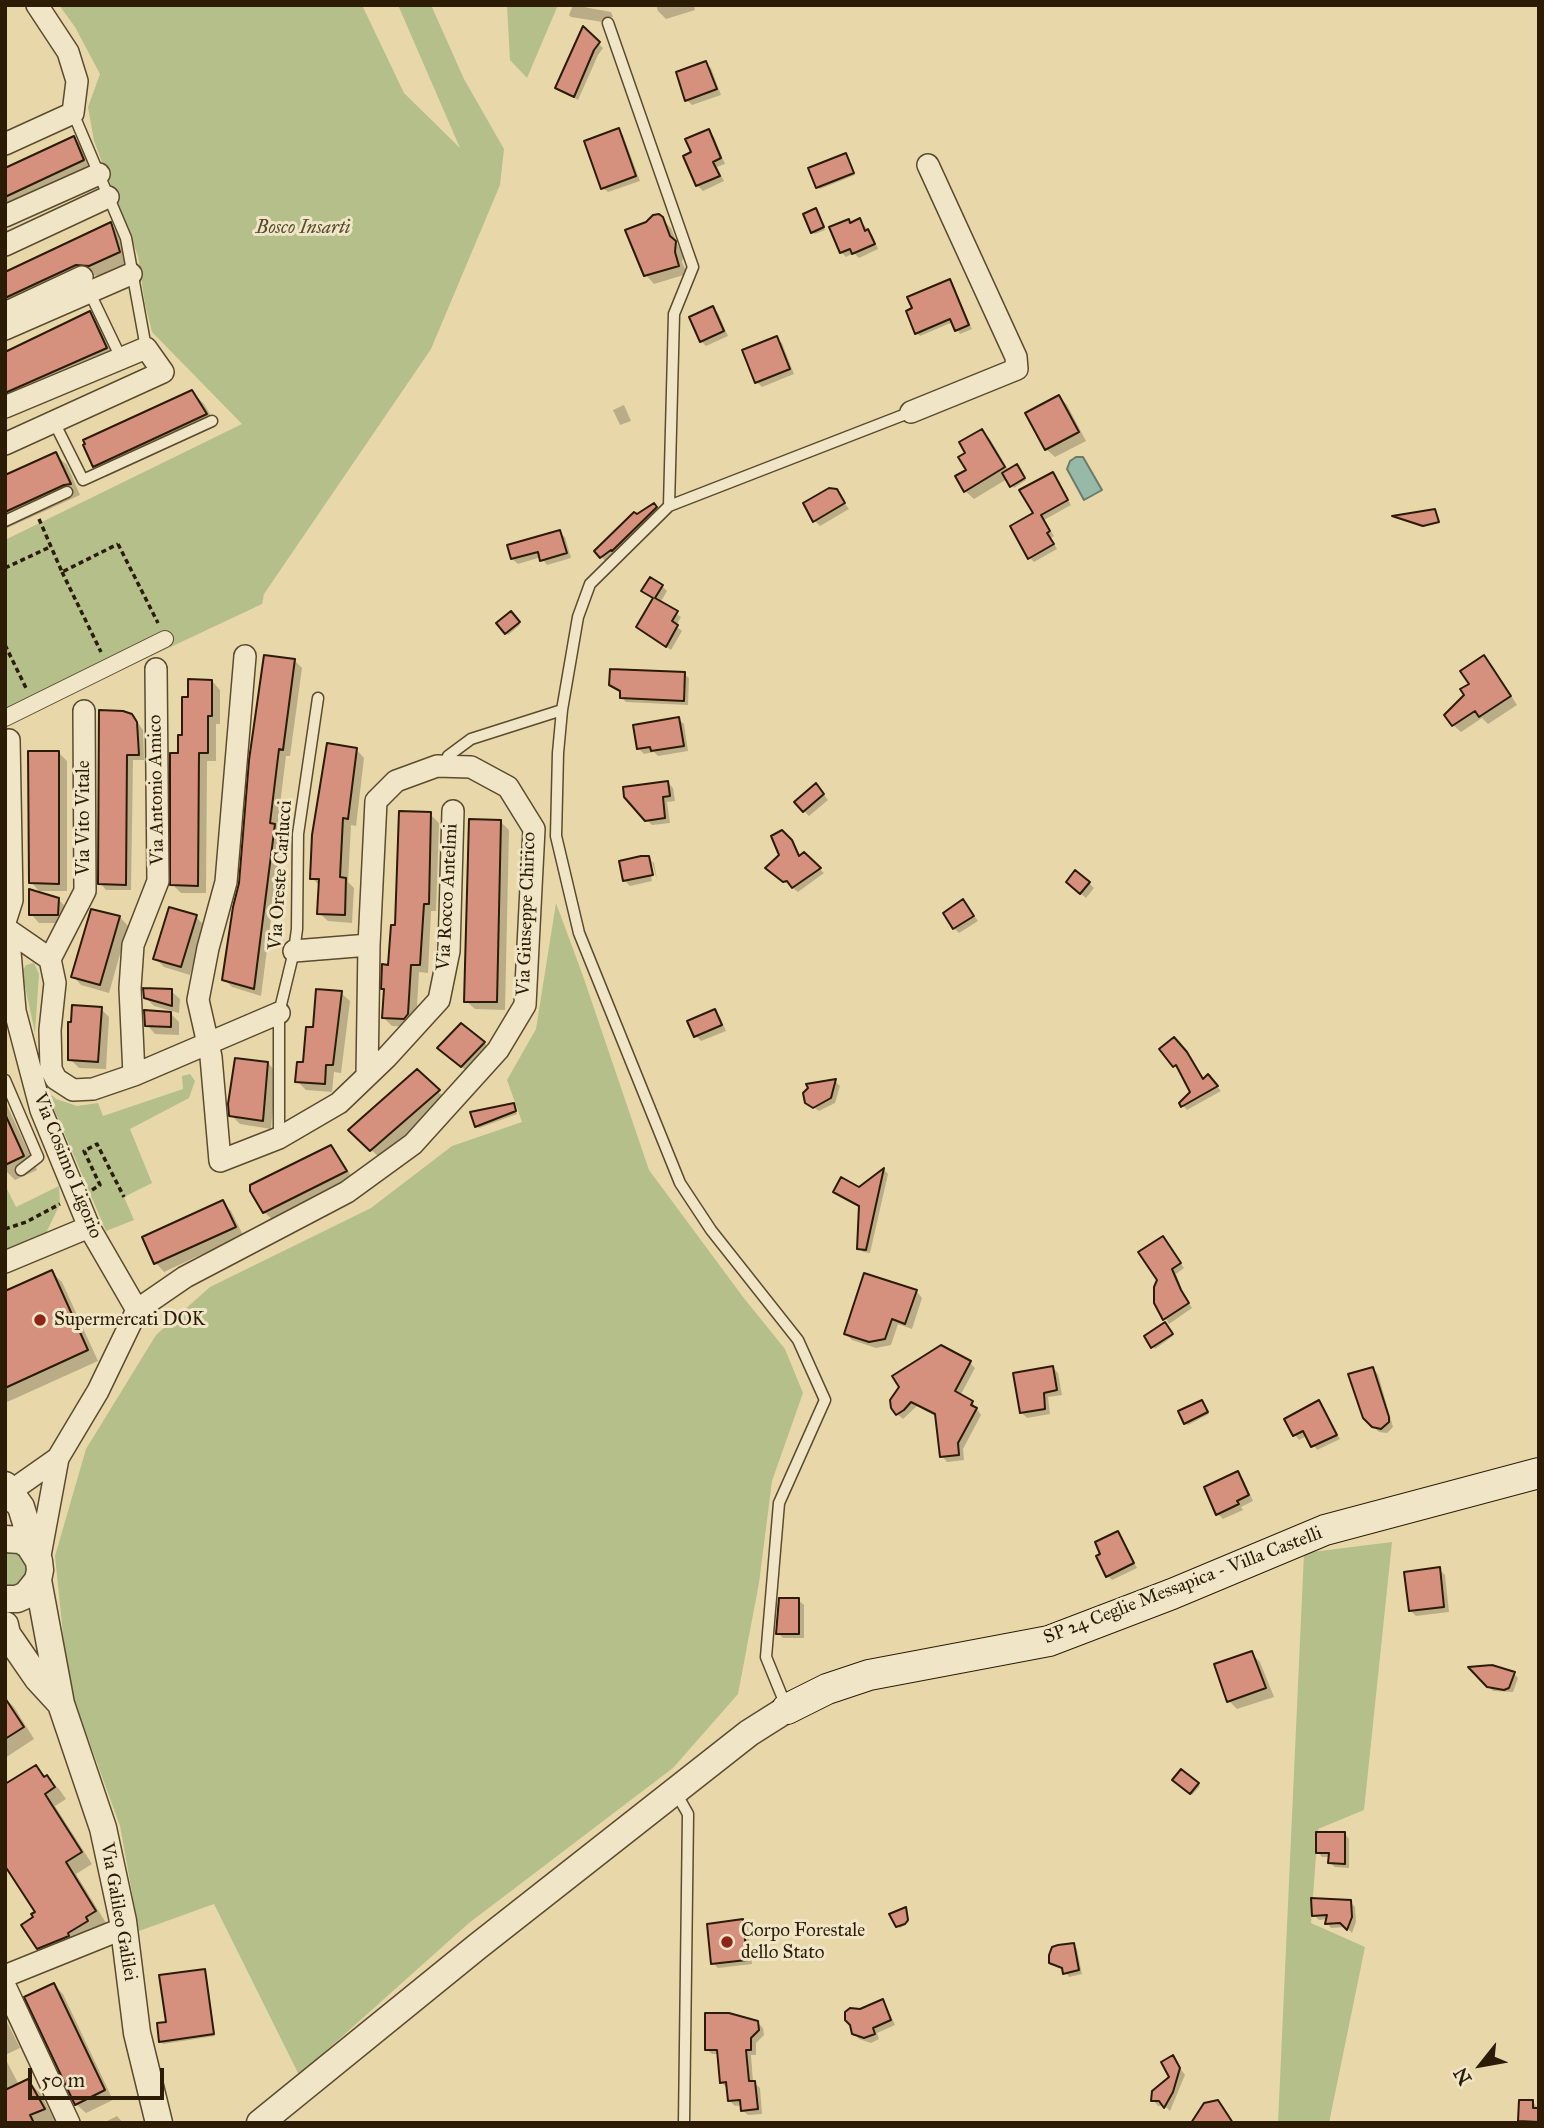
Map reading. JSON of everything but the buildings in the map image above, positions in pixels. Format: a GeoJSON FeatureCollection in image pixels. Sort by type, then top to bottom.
{"type":"FeatureCollection","features":[{"type":"Feature","properties":{"kind":"main road","name":"SP 24 Ceglie Messapica - Villa Castelli"},"geometry":{"type":"LineString","coordinates":[[787,1709],[827,1689],[869,1675],[1049,1641],[1172,1594],[1325,1530],[1539,1473]]}},
{"type":"Feature","properties":{"kind":"street"},"geometry":{"type":"LineString","coordinates":[[5,144],[74,113],[76,81],[68,52],[37,5]]}},
{"type":"Feature","properties":{"kind":"street"},"geometry":{"type":"LineString","coordinates":[[911,412],[1017,369],[1016,356],[928,165]]}},
{"type":"Feature","properties":{"kind":"street"},"geometry":{"type":"LineString","coordinates":[[5,216],[99,174]]}},
{"type":"Feature","properties":{"kind":"street"},"geometry":{"type":"LineString","coordinates":[[5,245],[108,197]]}},
{"type":"Feature","properties":{"kind":"street"},"geometry":{"type":"LineString","coordinates":[[5,313],[86,285],[131,274]]}},
{"type":"Feature","properties":{"kind":"street"},"geometry":{"type":"LineString","coordinates":[[5,329],[86,285]]}},
{"type":"Feature","properties":{"kind":"street"},"geometry":{"type":"LineString","coordinates":[[5,407],[146,348],[163,372],[5,444]]}},
{"type":"Feature","properties":{"kind":"street"},"geometry":{"type":"LineString","coordinates":[[5,718],[166,639]]}},
{"type":"Feature","properties":{"kind":"street"},"geometry":{"type":"LineString","coordinates":[[208,1045],[198,1000],[208,948],[226,882],[245,656]]}},
{"type":"Feature","properties":{"kind":"street","name":"Via Antonio Amico"},"geometry":{"type":"LineString","coordinates":[[134,1075],[130,988],[133,945],[158,881],[156,669]]}},
{"type":"Feature","properties":{"kind":"street","name":"Via Vito Vitale"},"geometry":{"type":"LineString","coordinates":[[50,960],[85,891],[84,711]]}},
{"type":"Feature","properties":{"kind":"street"},"geometry":{"type":"LineString","coordinates":[[9,740],[12,900],[5,927],[50,960],[55,983],[50,1059],[56,1079],[73,1090],[83,1092],[134,1075],[279,1013]]}},
{"type":"Feature","properties":{"kind":"street","name":"Via Giuseppe Chirico"},"geometry":{"type":"LineString","coordinates":[[137,1310],[185,1277],[347,1192],[413,1144],[498,1050],[525,1005],[534,829],[508,787],[471,766],[437,766],[396,781],[376,801],[369,944],[368,1076]]}},
{"type":"Feature","properties":{"kind":"street","name":"Via Rocco Antelmi"},"geometry":{"type":"LineString","coordinates":[[208,1045],[220,1161],[279,1138],[338,1103],[368,1076],[439,1000],[449,951],[453,811]]}},
{"type":"Feature","properties":{"kind":"street","name":"Via Cosimo Ligorio"},"geometry":{"type":"LineString","coordinates":[[5,927],[15,1011],[41,1110],[89,1227],[137,1310]]}},
{"type":"Feature","properties":{"kind":"street"},"geometry":{"type":"LineString","coordinates":[[294,951],[369,944]]}},
{"type":"Feature","properties":{"kind":"street"},"geometry":{"type":"LineString","coordinates":[[5,1262],[89,1227]]}},
{"type":"Feature","properties":{"kind":"street"},"geometry":{"type":"LineString","coordinates":[[5,1614],[29,1577],[58,1458],[98,1391],[137,1310]]}},
{"type":"Feature","properties":{"kind":"street"},"geometry":{"type":"LineString","coordinates":[[7,1492],[58,1458]]}},
{"type":"Feature","properties":{"kind":"street","name":"Via Galileo Galilei"},"geometry":{"type":"LineString","coordinates":[[7,1492],[22,1507],[29,1577],[61,1704],[103,1828],[124,1928],[137,2033],[159,2123]]}},
{"type":"Feature","properties":{"kind":"street"},"geometry":{"type":"LineString","coordinates":[[5,1539],[20,1541],[29,1577]]}},
{"type":"Feature","properties":{"kind":"street"},"geometry":{"type":"LineString","coordinates":[[5,1625],[16,1657],[61,1704]]}},
{"type":"Feature","properties":{"kind":"street"},"geometry":{"type":"LineString","coordinates":[[260,2123],[675,1791],[749,1734],[787,1709]]}},
{"type":"Feature","properties":{"kind":"street"},"geometry":{"type":"LineString","coordinates":[[5,1976],[124,1928]]}},
{"type":"Feature","properties":{"kind":"street"},"geometry":{"type":"LineString","coordinates":[[5,1986],[69,2123]]}},
{"type":"Feature","properties":{"kind":"lane"},"geometry":{"type":"LineString","coordinates":[[608,23],[693,267],[674,314],[669,506]]}},
{"type":"Feature","properties":{"kind":"lane"},"geometry":{"type":"LineString","coordinates":[[74,113],[126,238],[146,348]]}},
{"type":"Feature","properties":{"kind":"lane"},"geometry":{"type":"LineString","coordinates":[[86,285],[121,358]]}},
{"type":"Feature","properties":{"kind":"lane"},"geometry":{"type":"LineString","coordinates":[[787,1709],[766,1657],[779,1503],[825,1400],[798,1340],[711,1230],[680,1183],[579,933],[556,836],[562,710],[578,617],[590,584],[669,506],[911,412]]}},
{"type":"Feature","properties":{"kind":"lane"},"geometry":{"type":"LineString","coordinates":[[54,422],[83,480],[212,421]]}},
{"type":"Feature","properties":{"kind":"lane"},"geometry":{"type":"LineString","coordinates":[[5,521],[67,492]]}},
{"type":"Feature","properties":{"kind":"lane","name":"Via Oreste Carlucci"},"geometry":{"type":"LineString","coordinates":[[279,1138],[279,1013],[297,929],[298,834],[318,698]]}},
{"type":"Feature","properties":{"kind":"lane"},"geometry":{"type":"LineString","coordinates":[[450,766],[448,757],[471,738],[562,710]]}},
{"type":"Feature","properties":{"kind":"lane"},"geometry":{"type":"LineString","coordinates":[[5,1080],[38,1157],[21,1170]]}},
{"type":"Feature","properties":{"kind":"lane"},"geometry":{"type":"LineString","coordinates":[[675,1791],[688,1814],[684,2123]]}},
{"type":"Feature","properties":{"kind":"path"},"geometry":{"type":"LineString","coordinates":[[38,516],[50,547],[109,667]]}},
{"type":"Feature","properties":{"kind":"path"},"geometry":{"type":"LineString","coordinates":[[62,572],[118,544],[166,639]]}},
{"type":"Feature","properties":{"kind":"path"},"geometry":{"type":"LineString","coordinates":[[5,568],[50,547]]}},
{"type":"Feature","properties":{"kind":"path"},"geometry":{"type":"LineString","coordinates":[[5,645],[34,704]]}},
{"type":"Feature","properties":{"kind":"path"},"geometry":{"type":"LineString","coordinates":[[90,1191],[100,1185],[84,1151],[97,1144],[124,1197]]}},
{"type":"Feature","properties":{"kind":"path"},"geometry":{"type":"LineString","coordinates":[[5,1229],[26,1222],[60,1204]]}},
{"type":"Feature","properties":{"kind":"green space","name":"Bosco Insarti"},"geometry":{"type":"Polygon","coordinates":[[[59,5],[362,5],[404,93],[460,148],[398,5],[431,5],[464,79],[504,149],[500,185],[431,349],[264,594],[262,604],[5,725],[5,540],[242,424],[152,332],[138,256],[94,141],[88,107],[100,74],[75,27],[59,5]]]}},
{"type":"Feature","properties":{"kind":"green space"},"geometry":{"type":"Polygon","coordinates":[[[507,5],[558,5],[527,78],[510,60],[507,5]]]}},
{"type":"Feature","properties":{"kind":"green space"},"geometry":{"type":"Polygon","coordinates":[[[556,903],[649,1170],[785,1349],[803,1393],[772,1481],[759,1583],[738,1694],[673,1768],[469,1923],[299,2075],[214,1904],[139,1931],[120,1826],[68,1683],[55,1556],[86,1449],[156,1335],[210,1287],[371,1208],[452,1146],[522,1122],[507,1080],[536,1029],[556,903]]]}},
{"type":"Feature","properties":{"kind":"green space"},"geometry":{"type":"Polygon","coordinates":[[[34,963],[39,974],[35,1033],[22,972],[26,965],[34,963]]]}},
{"type":"Feature","properties":{"kind":"green space"},"geometry":{"type":"Polygon","coordinates":[[[190,1074],[195,1081],[189,1098],[130,1129],[152,1183],[124,1197],[134,1220],[106,1231],[46,1090],[56,1099],[77,1106],[98,1103],[103,1116],[183,1089],[182,1076],[190,1074]]]}},
{"type":"Feature","properties":{"kind":"green space"},"geometry":{"type":"Polygon","coordinates":[[[5,1185],[16,1207],[59,1186],[60,1204],[46,1233],[5,1251],[5,1185]]]}},
{"type":"Feature","properties":{"kind":"green space"},"geometry":{"type":"Polygon","coordinates":[[[1392,1542],[1364,1810],[1318,1829],[1311,1923],[1365,1947],[1329,2123],[1278,2123],[1304,1553],[1392,1542]]]}},
{"type":"Feature","properties":{"kind":"green space"},"geometry":{"type":"Polygon","coordinates":[[[5,1549],[15,1550],[27,1563],[27,1575],[19,1584],[13,1586],[5,1586],[5,1549]]]}},
{"type":"Feature","properties":{"kind":"shaded area"},"geometry":{"type":"Polygon","coordinates":[[[1083,457],[1102,490],[1084,500],[1067,469],[1070,461],[1083,457]]]}},
{"type":"Feature","properties":{"kind":"place","name":"Supermercati DOK"},"geometry":{"type":"Point","coordinates":[40,1320]}},
{"type":"Feature","properties":{"kind":"place","name":"Corpo Forestale dello Stato"},"geometry":{"type":"Point","coordinates":[727,1942]}}]}
